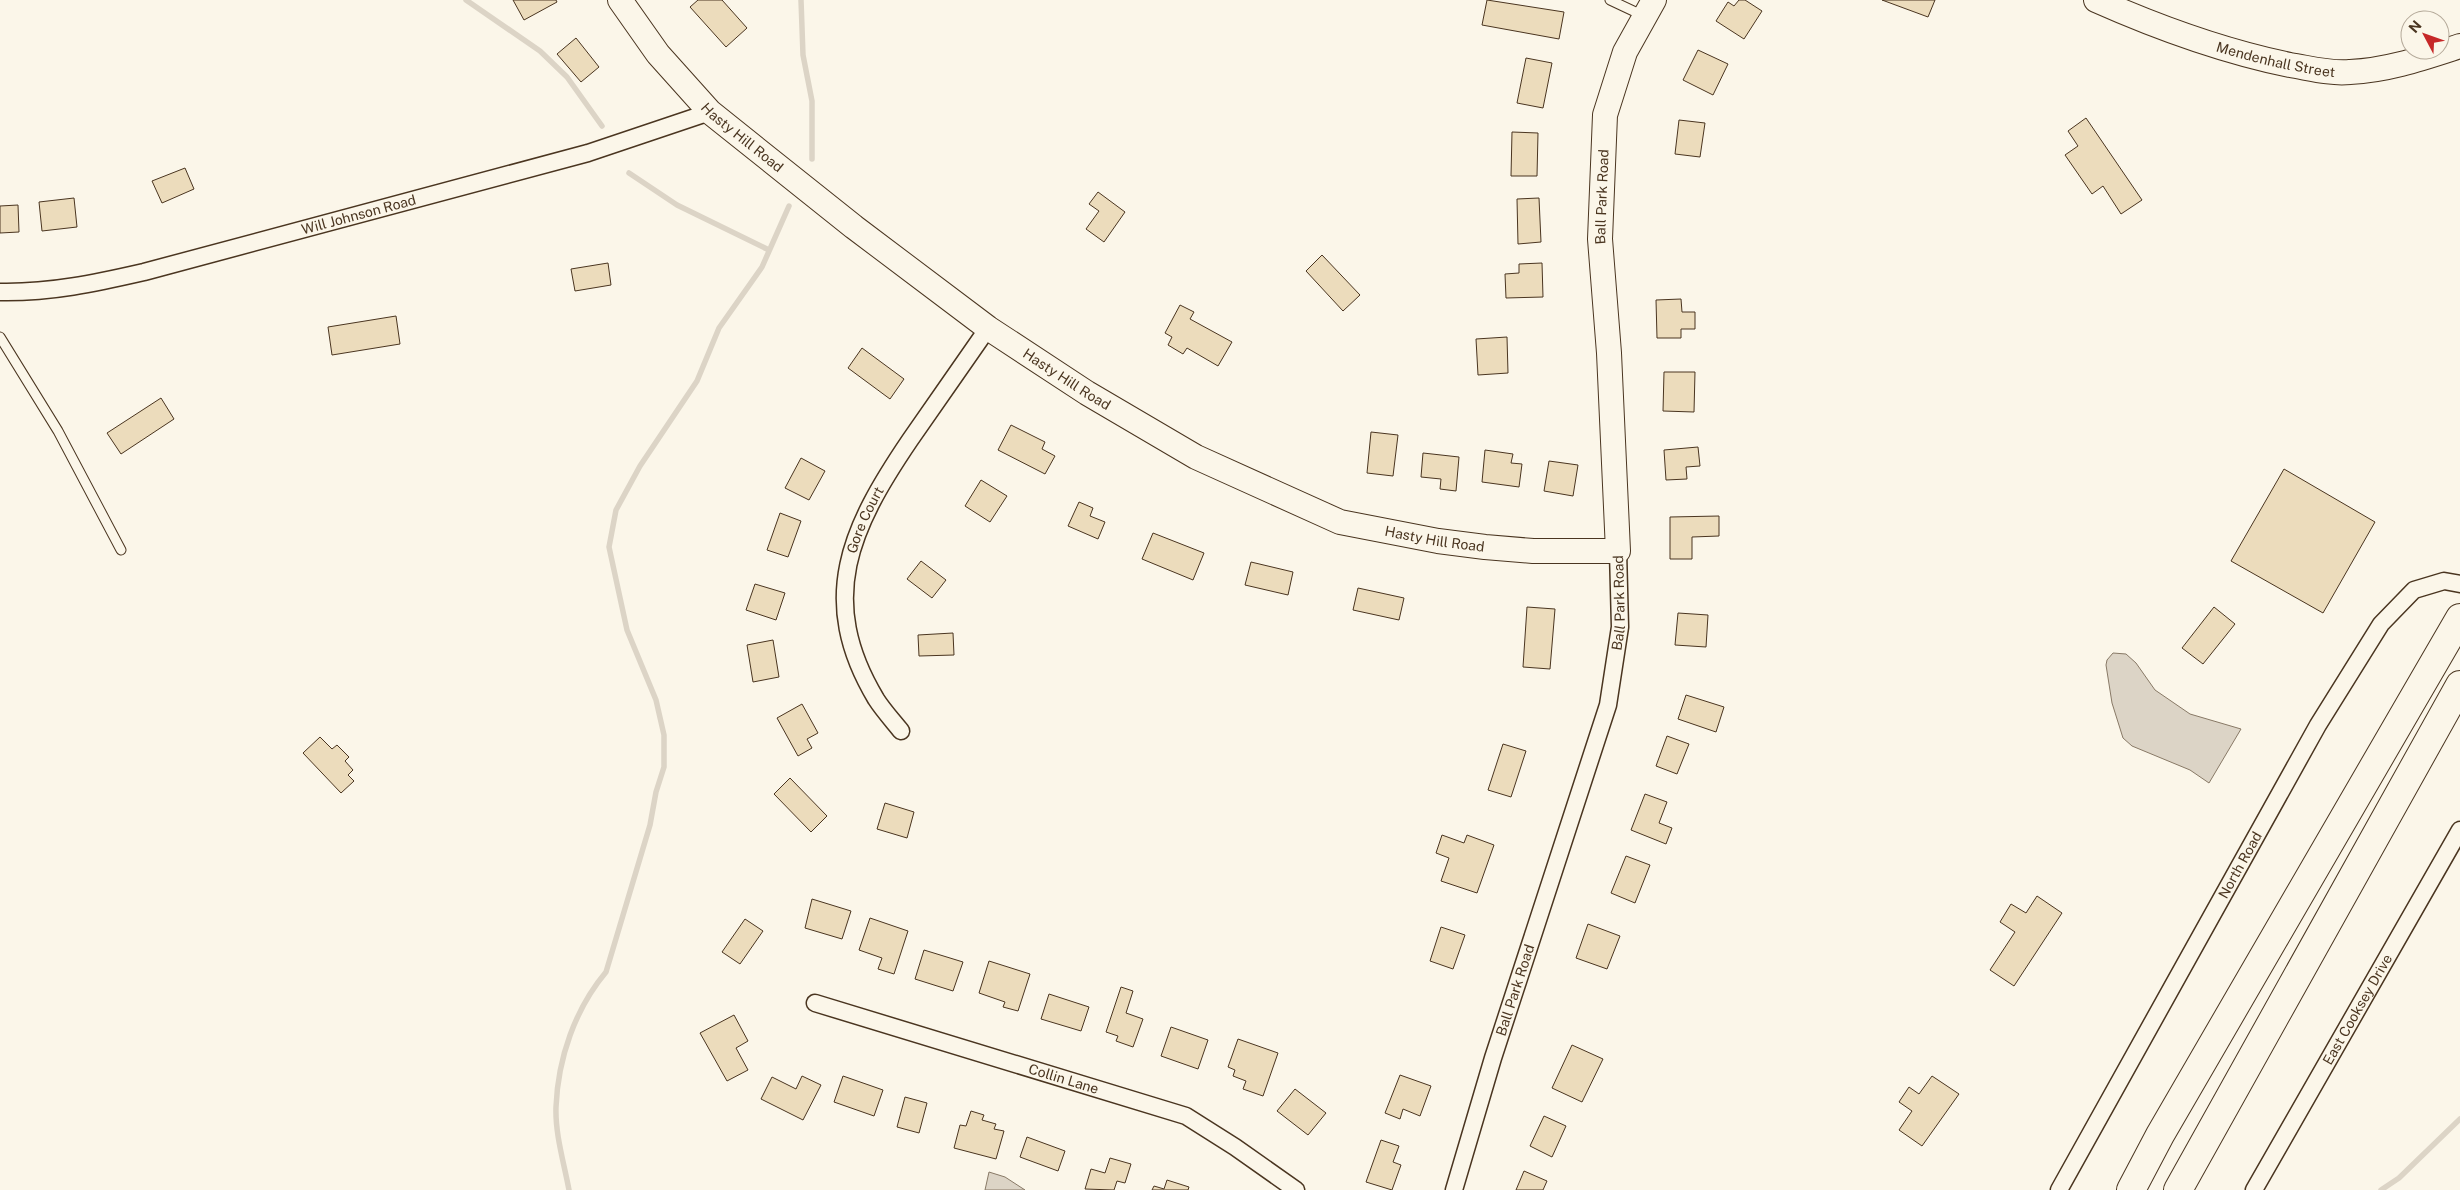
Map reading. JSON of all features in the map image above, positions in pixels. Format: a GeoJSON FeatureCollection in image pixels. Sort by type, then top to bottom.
{"type":"FeatureCollection","features":[{"type":"Feature","properties":{"kind":"highway"},"geometry":{"type":"LineString","coordinates":[[2131,1190],[2160,1135],[2460,618]]}},
{"type":"Feature","properties":{"kind":"highway"},"geometry":{"type":"LineString","coordinates":[[2178,1190],[2460,685]]}},
{"type":"Feature","properties":{"kind":"street","name":"Hasty Hill Road"},"geometry":{"type":"LineString","coordinates":[[620,0],[658,54],[710,112],[854,228],[988,328],[1087,393],[1196,457],[1340,522],[1438,541],[1495,548],[1532,551],[1618,551]]}},
{"type":"Feature","properties":{"kind":"street","name":"Mendenhall Street"},"geometry":{"type":"LineString","coordinates":[[2096,0],[2152,25],[2244,56],[2310,69],[2348,73],[2393,68],[2460,46]]}},
{"type":"Feature","properties":{"kind":"street","name":"Ball Park Road"},"geometry":{"type":"LineString","coordinates":[[1454,1190],[1493,1058],[1608,705],[1620,627],[1609,352],[1600,238],[1605,115],[1625,52],[1650,8]]}},
{"type":"Feature","properties":{"kind":"street","name":"Will Johnson Road"},"geometry":{"type":"LineString","coordinates":[[0,292],[33,292],[87,286],[144,272],[588,153],[710,112]]}},
{"type":"Feature","properties":{"kind":"street","name":"Gore Court"},"geometry":{"type":"LineString","coordinates":[[902,731],[876,700],[858,666],[846,621],[845,582],[852,546],[866,511],[890,469],[988,328]]}},
{"type":"Feature","properties":{"kind":"street","name":"North Road"},"geometry":{"type":"LineString","coordinates":[[2059,1190],[2318,725],[2381,624],[2414,590],[2444,581],[2460,584]]}},
{"type":"Feature","properties":{"kind":"street","name":"East Cooksey Drive"},"geometry":{"type":"LineString","coordinates":[[2254,1190],[2460,830]]}},
{"type":"Feature","properties":{"kind":"street","name":"Collin Lane"},"geometry":{"type":"LineString","coordinates":[[815,1003],[1186,1116],[1235,1147],[1296,1190]]}},
{"type":"Feature","properties":{"kind":"lane"},"geometry":{"type":"LineString","coordinates":[[1610,0],[1650,8]]}},
{"type":"Feature","properties":{"kind":"lane"},"geometry":{"type":"LineString","coordinates":[[0,337],[58,431],[121,550]]}},
{"type":"Feature","properties":{"kind":"shaded area"},"geometry":{"type":"Polygon","coordinates":[[[2113,653],[2126,654],[2136,663],[2155,690],[2190,714],[2241,729],[2209,783],[2190,770],[2132,746],[2123,738],[2112,703],[2106,665],[2107,660],[2113,653]]]}},
{"type":"Feature","properties":{"kind":"shaded area"},"geometry":{"type":"Polygon","coordinates":[[[989,1172],[1005,1177],[1025,1190],[985,1190],[989,1172]]]}},
{"type":"Feature","properties":{"kind":"building"},"geometry":{"type":"Polygon","coordinates":[[[513,0],[556,0],[557,2],[524,20],[513,0]]]}},
{"type":"Feature","properties":{"kind":"building"},"geometry":{"type":"Polygon","coordinates":[[[698,0],[722,0],[747,28],[726,47],[690,7],[698,0]]]}},
{"type":"Feature","properties":{"kind":"building"},"geometry":{"type":"Polygon","coordinates":[[[1487,0],[1564,12],[1559,39],[1482,25],[1487,0]]]}},
{"type":"Feature","properties":{"kind":"building"},"geometry":{"type":"Polygon","coordinates":[[[1739,0],[1745,0],[1762,11],[1744,39],[1716,21],[1728,2],[1734,6],[1739,0]]]}},
{"type":"Feature","properties":{"kind":"building"},"geometry":{"type":"Polygon","coordinates":[[[1882,0],[1935,0],[1928,17],[1882,0]]]}},
{"type":"Feature","properties":{"kind":"building"},"geometry":{"type":"Polygon","coordinates":[[[576,38],[599,67],[581,82],[557,54],[576,38]]]}},
{"type":"Feature","properties":{"kind":"building"},"geometry":{"type":"Polygon","coordinates":[[[1698,50],[1728,64],[1713,95],[1683,80],[1698,50]]]}},
{"type":"Feature","properties":{"kind":"building"},"geometry":{"type":"Polygon","coordinates":[[[1526,58],[1552,63],[1543,108],[1517,103],[1526,58]]]}},
{"type":"Feature","properties":{"kind":"building"},"geometry":{"type":"Polygon","coordinates":[[[2086,118],[2142,200],[2121,214],[2103,186],[2092,194],[2065,155],[2078,146],[2068,131],[2086,118]]]}},
{"type":"Feature","properties":{"kind":"building"},"geometry":{"type":"Polygon","coordinates":[[[1679,120],[1705,123],[1700,157],[1675,154],[1679,120]]]}},
{"type":"Feature","properties":{"kind":"building"},"geometry":{"type":"Polygon","coordinates":[[[1512,132],[1538,133],[1537,176],[1511,176],[1512,132]]]}},
{"type":"Feature","properties":{"kind":"building"},"geometry":{"type":"Polygon","coordinates":[[[185,168],[194,189],[162,203],[152,181],[185,168]]]}},
{"type":"Feature","properties":{"kind":"building"},"geometry":{"type":"Polygon","coordinates":[[[1098,192],[1125,212],[1104,242],[1086,229],[1099,211],[1089,204],[1098,192]]]}},
{"type":"Feature","properties":{"kind":"building"},"geometry":{"type":"Polygon","coordinates":[[[74,198],[77,227],[42,231],[39,202],[74,198]]]}},
{"type":"Feature","properties":{"kind":"building"},"geometry":{"type":"Polygon","coordinates":[[[1539,198],[1541,242],[1518,244],[1517,199],[1539,198]]]}},
{"type":"Feature","properties":{"kind":"building"},"geometry":{"type":"Polygon","coordinates":[[[18,205],[19,232],[0,233],[0,206],[18,205]]]}},
{"type":"Feature","properties":{"kind":"building"},"geometry":{"type":"Polygon","coordinates":[[[1322,255],[1360,295],[1343,311],[1306,271],[1322,255]]]}},
{"type":"Feature","properties":{"kind":"building"},"geometry":{"type":"Polygon","coordinates":[[[608,263],[611,285],[575,291],[571,269],[608,263]]]}},
{"type":"Feature","properties":{"kind":"building"},"geometry":{"type":"Polygon","coordinates":[[[1542,263],[1543,297],[1506,298],[1505,274],[1519,273],[1519,264],[1542,263]]]}},
{"type":"Feature","properties":{"kind":"building"},"geometry":{"type":"Polygon","coordinates":[[[1681,299],[1682,312],[1695,312],[1695,329],[1681,329],[1681,338],[1657,338],[1656,300],[1681,299]]]}},
{"type":"Feature","properties":{"kind":"building"},"geometry":{"type":"Polygon","coordinates":[[[1180,305],[1194,312],[1190,319],[1232,342],[1218,366],[1187,348],[1183,354],[1168,345],[1172,337],[1165,333],[1180,305]]]}},
{"type":"Feature","properties":{"kind":"building"},"geometry":{"type":"Polygon","coordinates":[[[396,316],[400,344],[332,355],[328,327],[396,316]]]}},
{"type":"Feature","properties":{"kind":"building"},"geometry":{"type":"Polygon","coordinates":[[[1507,337],[1508,373],[1478,375],[1476,339],[1507,337]]]}},
{"type":"Feature","properties":{"kind":"building"},"geometry":{"type":"Polygon","coordinates":[[[862,348],[904,379],[890,399],[848,368],[862,348]]]}},
{"type":"Feature","properties":{"kind":"building"},"geometry":{"type":"Polygon","coordinates":[[[1664,372],[1695,372],[1694,412],[1663,411],[1664,372]]]}},
{"type":"Feature","properties":{"kind":"building"},"geometry":{"type":"Polygon","coordinates":[[[161,398],[174,419],[121,454],[107,433],[161,398]]]}},
{"type":"Feature","properties":{"kind":"building"},"geometry":{"type":"Polygon","coordinates":[[[1011,425],[1045,442],[1042,449],[1055,456],[1045,474],[998,450],[1011,425]]]}},
{"type":"Feature","properties":{"kind":"building"},"geometry":{"type":"Polygon","coordinates":[[[1371,432],[1398,435],[1393,476],[1367,473],[1371,432]]]}},
{"type":"Feature","properties":{"kind":"building"},"geometry":{"type":"Polygon","coordinates":[[[1698,447],[1700,466],[1686,467],[1687,479],[1666,480],[1664,450],[1698,447]]]}},
{"type":"Feature","properties":{"kind":"building"},"geometry":{"type":"Polygon","coordinates":[[[1485,450],[1513,454],[1511,463],[1522,464],[1519,487],[1482,482],[1485,450]]]}},
{"type":"Feature","properties":{"kind":"building"},"geometry":{"type":"Polygon","coordinates":[[[1423,453],[1459,457],[1456,491],[1440,489],[1441,479],[1421,477],[1423,453]]]}},
{"type":"Feature","properties":{"kind":"building"},"geometry":{"type":"Polygon","coordinates":[[[801,458],[825,471],[809,500],[785,488],[801,458]]]}},
{"type":"Feature","properties":{"kind":"building"},"geometry":{"type":"Polygon","coordinates":[[[1549,461],[1578,465],[1573,496],[1544,491],[1549,461]]]}},
{"type":"Feature","properties":{"kind":"building"},"geometry":{"type":"Polygon","coordinates":[[[2284,469],[2375,522],[2323,613],[2231,561],[2284,469]]]}},
{"type":"Feature","properties":{"kind":"building"},"geometry":{"type":"Polygon","coordinates":[[[981,480],[1007,496],[990,522],[965,506],[981,480]]]}},
{"type":"Feature","properties":{"kind":"building"},"geometry":{"type":"Polygon","coordinates":[[[1079,502],[1093,508],[1090,516],[1105,522],[1098,539],[1068,526],[1079,502]]]}},
{"type":"Feature","properties":{"kind":"building"},"geometry":{"type":"Polygon","coordinates":[[[780,513],[801,521],[788,557],[767,550],[780,513]]]}},
{"type":"Feature","properties":{"kind":"building"},"geometry":{"type":"Polygon","coordinates":[[[1719,516],[1719,536],[1692,537],[1692,559],[1670,559],[1670,517],[1719,516]]]}},
{"type":"Feature","properties":{"kind":"building"},"geometry":{"type":"Polygon","coordinates":[[[1153,533],[1204,553],[1193,580],[1142,559],[1153,533]]]}},
{"type":"Feature","properties":{"kind":"building"},"geometry":{"type":"Polygon","coordinates":[[[921,561],[946,580],[932,598],[907,579],[921,561]]]}},
{"type":"Feature","properties":{"kind":"building"},"geometry":{"type":"Polygon","coordinates":[[[1251,562],[1293,572],[1288,595],[1245,585],[1251,562]]]}},
{"type":"Feature","properties":{"kind":"building"},"geometry":{"type":"Polygon","coordinates":[[[755,584],[785,593],[776,620],[746,610],[755,584]]]}},
{"type":"Feature","properties":{"kind":"building"},"geometry":{"type":"Polygon","coordinates":[[[1358,588],[1404,598],[1399,620],[1353,610],[1358,588]]]}},
{"type":"Feature","properties":{"kind":"building"},"geometry":{"type":"Polygon","coordinates":[[[1527,607],[1555,609],[1550,669],[1523,667],[1527,607]]]}},
{"type":"Feature","properties":{"kind":"building"},"geometry":{"type":"Polygon","coordinates":[[[2214,607],[2235,624],[2203,664],[2182,648],[2214,607]]]}},
{"type":"Feature","properties":{"kind":"building"},"geometry":{"type":"Polygon","coordinates":[[[1678,613],[1708,615],[1706,647],[1675,645],[1678,613]]]}},
{"type":"Feature","properties":{"kind":"building"},"geometry":{"type":"Polygon","coordinates":[[[953,633],[954,655],[919,656],[918,635],[953,633]]]}},
{"type":"Feature","properties":{"kind":"building"},"geometry":{"type":"Polygon","coordinates":[[[773,640],[779,677],[753,682],[747,645],[773,640]]]}},
{"type":"Feature","properties":{"kind":"building"},"geometry":{"type":"Polygon","coordinates":[[[1686,695],[1724,707],[1716,732],[1678,719],[1686,695]]]}},
{"type":"Feature","properties":{"kind":"building"},"geometry":{"type":"Polygon","coordinates":[[[802,704],[818,733],[807,739],[812,748],[798,756],[777,718],[802,704]]]}},
{"type":"Feature","properties":{"kind":"building"},"geometry":{"type":"Polygon","coordinates":[[[1667,736],[1689,744],[1677,774],[1656,766],[1667,736]]]}},
{"type":"Feature","properties":{"kind":"building"},"geometry":{"type":"Polygon","coordinates":[[[320,737],[332,749],[337,745],[349,757],[345,761],[353,770],[348,775],[354,781],[341,793],[303,753],[320,737]]]}},
{"type":"Feature","properties":{"kind":"building"},"geometry":{"type":"Polygon","coordinates":[[[1503,744],[1526,751],[1511,797],[1488,790],[1503,744]]]}},
{"type":"Feature","properties":{"kind":"building"},"geometry":{"type":"Polygon","coordinates":[[[790,778],[827,816],[811,832],[774,794],[790,778]]]}},
{"type":"Feature","properties":{"kind":"building"},"geometry":{"type":"Polygon","coordinates":[[[1645,794],[1667,802],[1659,823],[1672,828],[1666,844],[1631,830],[1645,794]]]}},
{"type":"Feature","properties":{"kind":"building"},"geometry":{"type":"Polygon","coordinates":[[[885,803],[914,812],[907,838],[877,829],[885,803]]]}},
{"type":"Feature","properties":{"kind":"building"},"geometry":{"type":"Polygon","coordinates":[[[1442,835],[1464,843],[1467,835],[1494,845],[1477,893],[1441,881],[1449,858],[1436,853],[1442,835]]]}},
{"type":"Feature","properties":{"kind":"building"},"geometry":{"type":"Polygon","coordinates":[[[1626,856],[1650,865],[1635,903],[1611,893],[1626,856]]]}},
{"type":"Feature","properties":{"kind":"building"},"geometry":{"type":"Polygon","coordinates":[[[2037,896],[2062,913],[2014,986],[1990,970],[2015,932],[2000,922],[2011,904],[2026,913],[2037,896]]]}},
{"type":"Feature","properties":{"kind":"building"},"geometry":{"type":"Polygon","coordinates":[[[812,899],[851,911],[842,939],[805,928],[812,899]]]}},
{"type":"Feature","properties":{"kind":"building"},"geometry":{"type":"Polygon","coordinates":[[[870,918],[908,931],[894,974],[878,969],[882,958],[859,950],[870,918]]]}},
{"type":"Feature","properties":{"kind":"building"},"geometry":{"type":"Polygon","coordinates":[[[745,919],[763,931],[740,964],[722,952],[745,919]]]}},
{"type":"Feature","properties":{"kind":"building"},"geometry":{"type":"Polygon","coordinates":[[[1588,924],[1620,936],[1607,969],[1576,958],[1588,924]]]}},
{"type":"Feature","properties":{"kind":"building"},"geometry":{"type":"Polygon","coordinates":[[[1441,927],[1465,935],[1453,969],[1430,961],[1441,927]]]}},
{"type":"Feature","properties":{"kind":"building"},"geometry":{"type":"Polygon","coordinates":[[[924,950],[963,962],[953,991],[915,979],[924,950]]]}},
{"type":"Feature","properties":{"kind":"building"},"geometry":{"type":"Polygon","coordinates":[[[989,961],[1030,974],[1018,1011],[1003,1007],[1005,1002],[979,993],[989,961]]]}},
{"type":"Feature","properties":{"kind":"building"},"geometry":{"type":"Polygon","coordinates":[[[1121,987],[1133,991],[1126,1013],[1143,1019],[1133,1047],[1116,1041],[1118,1036],[1106,1032],[1121,987]]]}},
{"type":"Feature","properties":{"kind":"building"},"geometry":{"type":"Polygon","coordinates":[[[1049,994],[1089,1007],[1081,1031],[1041,1019],[1049,994]]]}},
{"type":"Feature","properties":{"kind":"building"},"geometry":{"type":"Polygon","coordinates":[[[734,1015],[748,1041],[736,1048],[748,1070],[727,1081],[700,1033],[734,1015]]]}},
{"type":"Feature","properties":{"kind":"building"},"geometry":{"type":"Polygon","coordinates":[[[1171,1027],[1208,1040],[1198,1069],[1161,1056],[1171,1027]]]}},
{"type":"Feature","properties":{"kind":"building"},"geometry":{"type":"Polygon","coordinates":[[[1238,1039],[1278,1053],[1263,1096],[1243,1089],[1246,1081],[1233,1076],[1235,1070],[1228,1067],[1238,1039]]]}},
{"type":"Feature","properties":{"kind":"building"},"geometry":{"type":"Polygon","coordinates":[[[1572,1045],[1603,1059],[1582,1102],[1552,1088],[1572,1045]]]}},
{"type":"Feature","properties":{"kind":"building"},"geometry":{"type":"Polygon","coordinates":[[[1400,1075],[1431,1086],[1420,1116],[1403,1109],[1400,1119],[1385,1113],[1400,1075]]]}},
{"type":"Feature","properties":{"kind":"building"},"geometry":{"type":"Polygon","coordinates":[[[802,1076],[821,1085],[803,1120],[761,1099],[772,1077],[796,1089],[802,1076]]]}},
{"type":"Feature","properties":{"kind":"building"},"geometry":{"type":"Polygon","coordinates":[[[843,1076],[883,1090],[874,1116],[834,1102],[843,1076]]]}},
{"type":"Feature","properties":{"kind":"building"},"geometry":{"type":"Polygon","coordinates":[[[1932,1076],[1959,1094],[1922,1146],[1899,1130],[1912,1111],[1899,1102],[1909,1087],[1919,1094],[1932,1076]]]}},
{"type":"Feature","properties":{"kind":"building"},"geometry":{"type":"Polygon","coordinates":[[[1295,1089],[1326,1113],[1308,1135],[1277,1111],[1295,1089]]]}},
{"type":"Feature","properties":{"kind":"building"},"geometry":{"type":"Polygon","coordinates":[[[905,1097],[927,1103],[919,1133],[897,1127],[905,1097]]]}},
{"type":"Feature","properties":{"kind":"building"},"geometry":{"type":"Polygon","coordinates":[[[971,1111],[984,1115],[982,1120],[996,1124],[994,1129],[1004,1131],[996,1159],[954,1148],[960,1125],[966,1126],[971,1111]]]}},
{"type":"Feature","properties":{"kind":"building"},"geometry":{"type":"Polygon","coordinates":[[[1544,1116],[1566,1126],[1552,1157],[1530,1146],[1544,1116]]]}},
{"type":"Feature","properties":{"kind":"building"},"geometry":{"type":"Polygon","coordinates":[[[1027,1137],[1065,1151],[1058,1171],[1020,1157],[1027,1137]]]}},
{"type":"Feature","properties":{"kind":"building"},"geometry":{"type":"Polygon","coordinates":[[[1381,1140],[1399,1146],[1393,1162],[1401,1165],[1392,1190],[1366,1182],[1381,1140]]]}},
{"type":"Feature","properties":{"kind":"building"},"geometry":{"type":"Polygon","coordinates":[[[1110,1158],[1131,1164],[1125,1183],[1117,1181],[1114,1190],[1085,1189],[1091,1169],[1105,1173],[1110,1158]]]}},
{"type":"Feature","properties":{"kind":"building"},"geometry":{"type":"Polygon","coordinates":[[[1524,1171],[1547,1181],[1543,1190],[1516,1190],[1524,1171]]]}},
{"type":"Feature","properties":{"kind":"building"},"geometry":{"type":"Polygon","coordinates":[[[1167,1180],[1189,1187],[1188,1190],[1152,1190],[1154,1186],[1164,1189],[1167,1180]]]}},
{"type":"Feature","properties":{"kind":"waterway"},"geometry":{"type":"LineString","coordinates":[[466,0],[540,51],[567,77],[602,126]]}},
{"type":"Feature","properties":{"kind":"waterway"},"geometry":{"type":"LineString","coordinates":[[801,0],[803,55],[812,101],[812,159]]}},
{"type":"Feature","properties":{"kind":"waterway"},"geometry":{"type":"LineString","coordinates":[[629,173],[677,205],[769,250]]}},
{"type":"Feature","properties":{"kind":"waterway"},"geometry":{"type":"LineString","coordinates":[[569,1190],[558,1138],[556,1117],[560,1070],[577,1018],[595,986],[606,972],[650,825],[656,792],[664,767],[664,735],[656,700],[627,630],[609,547],[616,510],[640,466],[697,381],[719,328],[762,267],[789,206]]}},
{"type":"Feature","properties":{"kind":"waterway"},"geometry":{"type":"LineString","coordinates":[[2381,1190],[2399,1178],[2460,1119]]}}]}
